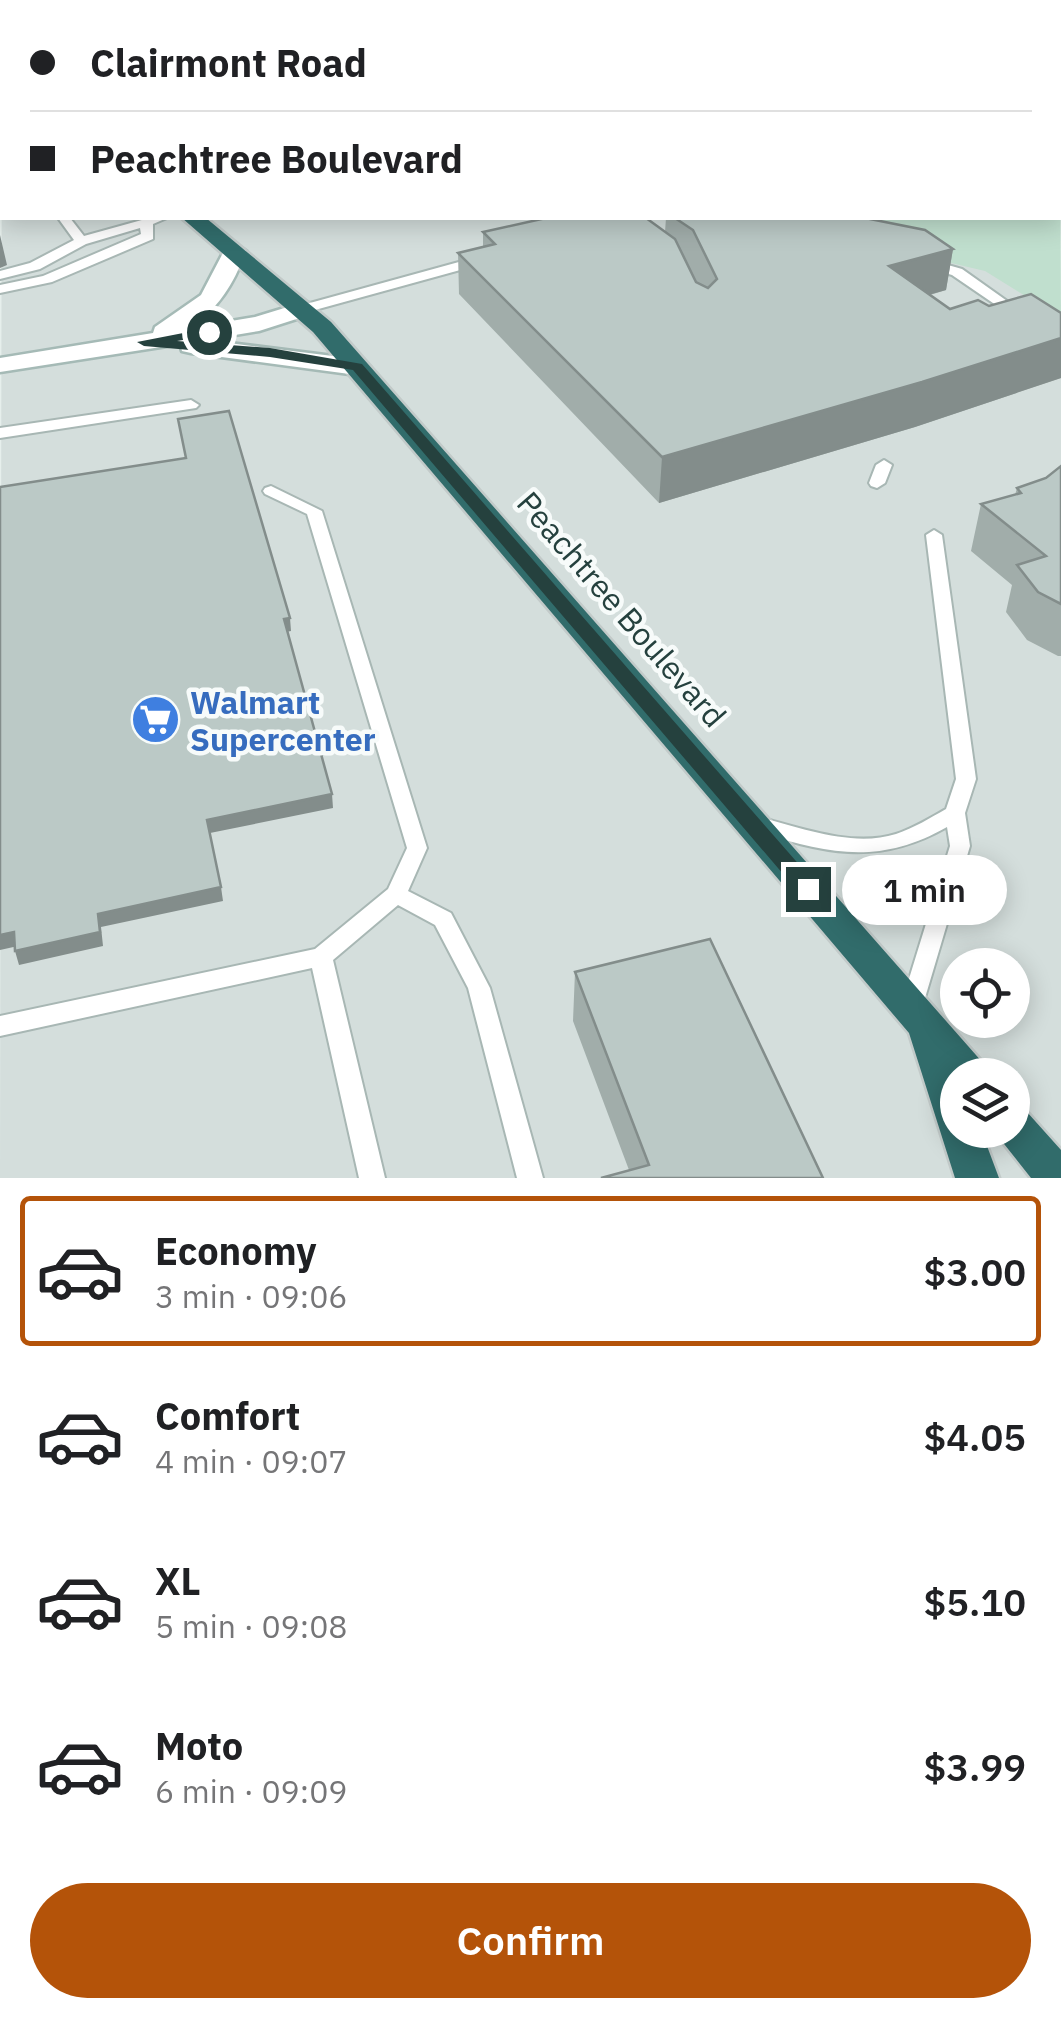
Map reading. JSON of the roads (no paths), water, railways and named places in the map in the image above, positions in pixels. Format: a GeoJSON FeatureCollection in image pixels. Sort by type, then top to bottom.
{"type":"FeatureCollection","features":[{"type":"Feature","properties":{"kind":"highway","name":"Peachtree Boulevard"},"geometry":{"type":"LineString","coordinates":[[195,220],[304,309],[357,367],[954,1058]]}},
{"type":"Feature","properties":{"kind":"highway"},"geometry":{"type":"LineString","coordinates":[[916,1014],[940,1077]]}},
{"type":"Feature","properties":{"kind":"highway"},"geometry":{"type":"LineString","coordinates":[[1030,1146],[1058,1178]]}},
{"type":"Feature","properties":{"kind":"highway"},"geometry":{"type":"LineString","coordinates":[[967,1148],[977,1178]]}},
{"type":"Feature","properties":{"kind":"main road"},"geometry":{"type":"LineString","coordinates":[[138,343],[205,308],[220,291],[235,251]]}},
{"type":"Feature","properties":{"kind":"main road"},"geometry":{"type":"LineString","coordinates":[[0,366],[259,324],[304,309]]}},
{"type":"Feature","properties":{"kind":"main road"},"geometry":{"type":"LineString","coordinates":[[138,343],[270,352],[357,367]]}},
{"type":"Feature","properties":{"kind":"lane"},"geometry":{"type":"LineString","coordinates":[[66,220],[81,240]]}},
{"type":"Feature","properties":{"kind":"lane"},"geometry":{"type":"LineString","coordinates":[[0,275],[35,266],[81,240],[154,220]]}},
{"type":"Feature","properties":{"kind":"lane"},"geometry":{"type":"LineString","coordinates":[[0,289],[47,279],[148,236],[146,222]]}},
{"type":"Feature","properties":{"kind":"lane"},"geometry":{"type":"LineString","coordinates":[[304,309],[500,255]]}},
{"type":"Feature","properties":{"kind":"lane"},"geometry":{"type":"LineString","coordinates":[[920,261],[957,272],[1028,321]]}},
{"type":"Feature","properties":{"kind":"lane"},"geometry":{"type":"LineString","coordinates":[[0,434],[191,405]]}},
{"type":"Feature","properties":{"kind":"lane"},"geometry":{"type":"LineString","coordinates":[[877,482],[884,465]]}},
{"type":"Feature","properties":{"kind":"lane"},"geometry":{"type":"LineString","coordinates":[[0,1026],[321,957],[396,894],[417,848],[314,511],[271,492]]}},
{"type":"Feature","properties":{"kind":"lane"},"geometry":{"type":"LineString","coordinates":[[916,1014],[960,846],[955,813],[966,779],[934,535]]}},
{"type":"Feature","properties":{"kind":"lane"},"geometry":{"type":"LineString","coordinates":[[752,823],[818,839],[882,845],[923,832],[955,813]]}},
{"type":"Feature","properties":{"kind":"lane"},"geometry":{"type":"LineString","coordinates":[[396,894],[443,919],[479,988],[530,1178]]}},
{"type":"Feature","properties":{"kind":"lane"},"geometry":{"type":"LineString","coordinates":[[321,957],[372,1178]]}},
{"type":"Feature","properties":{"kind":"place","name":"Walmart Supercenter"},"geometry":{"type":"Point","coordinates":[155,720]}}]}
